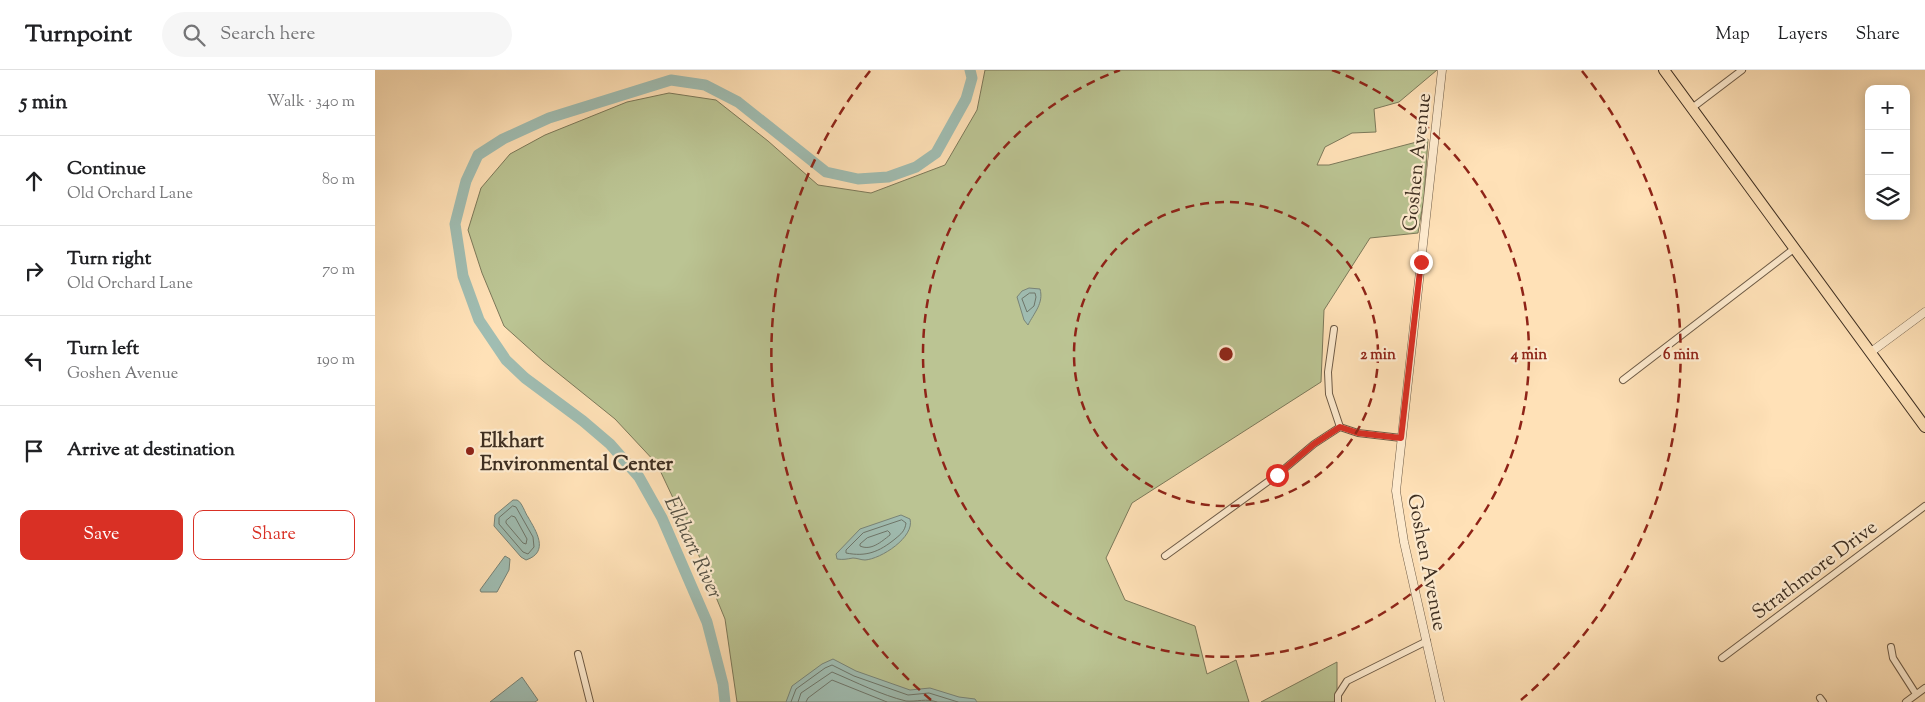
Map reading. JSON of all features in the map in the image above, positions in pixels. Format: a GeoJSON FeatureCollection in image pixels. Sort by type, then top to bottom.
{"type":"FeatureCollection","features":[{"type":"Feature","properties":{"kind":"main road"},"geometry":{"type":"LineString","coordinates":[[1663,70],[1925,427]]}},
{"type":"Feature","properties":{"kind":"street","name":"Goshen Avenue"},"geometry":{"type":"LineString","coordinates":[[1440,702],[1398,512],[1396,491],[1442,70]]}},
{"type":"Feature","properties":{"kind":"street"},"geometry":{"type":"LineString","coordinates":[[1692,108],[1742,70]]}},
{"type":"Feature","properties":{"kind":"street"},"geometry":{"type":"LineString","coordinates":[[1623,380],[1795,248]]}},
{"type":"Feature","properties":{"kind":"street"},"geometry":{"type":"LineString","coordinates":[[1871,352],[1925,312]]}},
{"type":"Feature","properties":{"kind":"street"},"geometry":{"type":"LineString","coordinates":[[1334,329],[1327,372],[1329,394],[1340,427]]}},
{"type":"Feature","properties":{"kind":"street"},"geometry":{"type":"LineString","coordinates":[[1340,427],[1358,433],[1401,438]]}},
{"type":"Feature","properties":{"kind":"street"},"geometry":{"type":"LineString","coordinates":[[1165,556],[1277,475],[1314,444],[1340,427]]}},
{"type":"Feature","properties":{"kind":"street","name":"Strathmore Drive"},"geometry":{"type":"LineString","coordinates":[[1722,658],[1925,506]]}},
{"type":"Feature","properties":{"kind":"street"},"geometry":{"type":"LineString","coordinates":[[1338,702],[1338,695],[1347,681],[1427,641]]}},
{"type":"Feature","properties":{"kind":"street"},"geometry":{"type":"LineString","coordinates":[[1891,647],[1893,658],[1917,694]]}},
{"type":"Feature","properties":{"kind":"street"},"geometry":{"type":"LineString","coordinates":[[578,654],[590,702]]}},
{"type":"Feature","properties":{"kind":"street"},"geometry":{"type":"LineString","coordinates":[[1906,702],[1925,688]]}},
{"type":"Feature","properties":{"kind":"green space"},"geometry":{"type":"Polygon","coordinates":[[[985,70],[1437,70],[1399,102],[1374,109],[1376,132],[1352,133],[1325,147],[1317,165],[1329,165],[1428,139],[1424,198],[1418,233],[1370,238],[1324,310],[1321,382],[1132,503],[1106,558],[1125,600],[1195,626],[1207,674],[1236,660],[1249,702],[737,702],[725,619],[690,534],[657,464],[615,419],[543,361],[504,326],[482,273],[468,230],[481,188],[510,154],[545,135],[627,102],[669,93],[716,100],[768,141],[818,185],[871,193],[945,165],[977,110],[985,70]]]}},
{"type":"Feature","properties":{"kind":"green space"},"geometry":{"type":"Polygon","coordinates":[[[1337,662],[1337,702],[1261,702],[1337,662]]]}},
{"type":"Feature","properties":{"kind":"water"},"geometry":{"type":"Polygon","coordinates":[[[1029,288],[1040,289],[1041,299],[1028,325],[1024,320],[1017,297],[1022,291],[1029,288]]]}},
{"type":"Feature","properties":{"kind":"water"},"geometry":{"type":"Polygon","coordinates":[[[513,500],[519,501],[522,505],[539,541],[538,552],[526,560],[521,557],[494,526],[495,515],[513,500]]]}},
{"type":"Feature","properties":{"kind":"water"},"geometry":{"type":"Polygon","coordinates":[[[901,515],[910,519],[910,526],[902,540],[888,551],[872,559],[837,559],[836,554],[860,529],[901,515]]]}},
{"type":"Feature","properties":{"kind":"water"},"geometry":{"type":"Polygon","coordinates":[[[505,556],[510,559],[509,570],[497,592],[481,592],[480,590],[505,556]]]}},
{"type":"Feature","properties":{"kind":"water"},"geometry":{"type":"Polygon","coordinates":[[[833,659],[856,671],[910,690],[930,688],[959,697],[975,699],[977,702],[786,702],[792,686],[822,664],[833,659]]]}},
{"type":"Feature","properties":{"kind":"water"},"geometry":{"type":"Polygon","coordinates":[[[522,677],[538,700],[535,702],[490,702],[522,677]]]}},
{"type":"Feature","properties":{"kind":"waterway","name":"Elkhart River"},"geometry":{"type":"LineString","coordinates":[[725,702],[723,684],[707,622],[662,518],[639,477],[610,444],[583,421],[525,378],[506,360],[479,320],[463,276],[455,224],[466,181],[478,155],[503,139],[549,118],[671,80],[705,85],[738,102],[826,172],[858,179],[888,177],[916,167],[936,153],[966,99],[972,78],[970,70]]}},
{"type":"Feature","properties":{"kind":"place","name":"Elkhart Environmental Center"},"geometry":{"type":"Point","coordinates":[470,451]}},
{"type":"Feature","properties":{"kind":"route"},"geometry":{"type":"LineString","coordinates":[[1277,475],[1314,444],[1340,427],[1358,433],[1401,438],[1421,262]]}}]}
